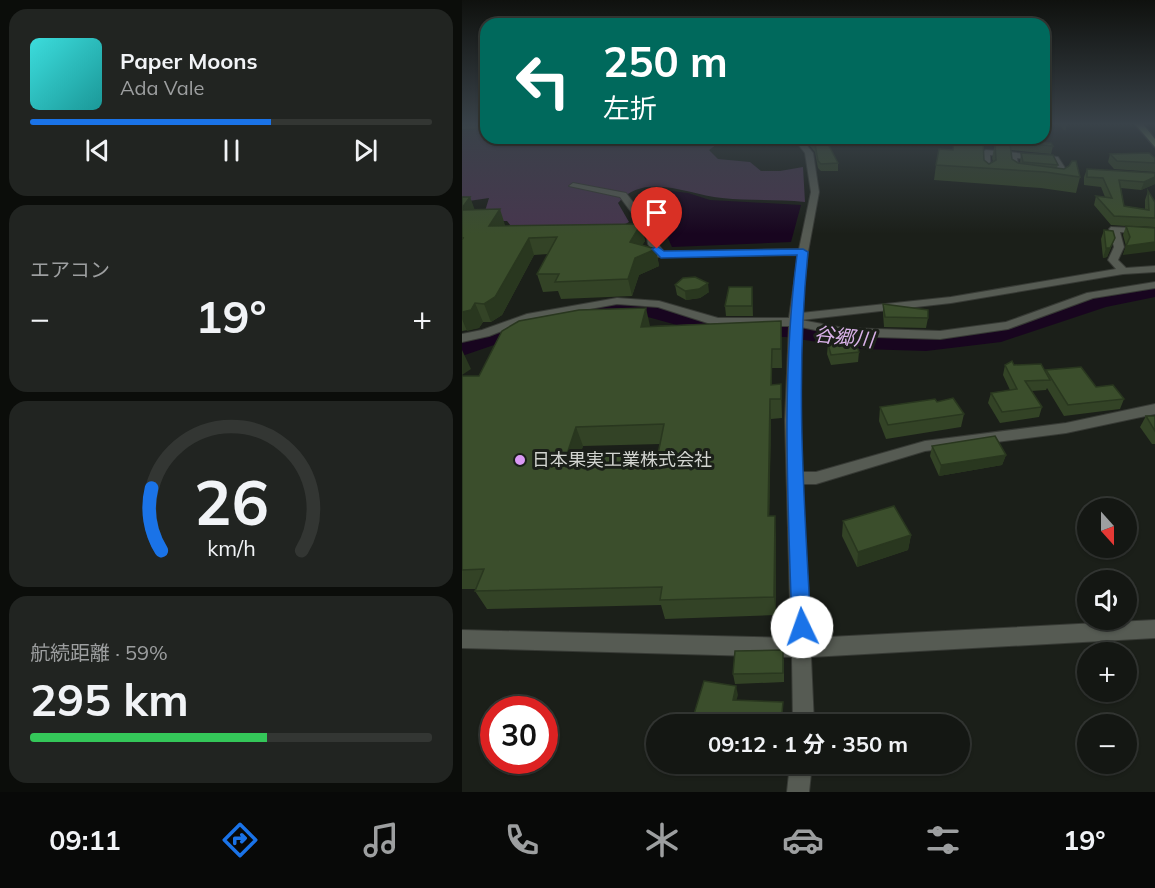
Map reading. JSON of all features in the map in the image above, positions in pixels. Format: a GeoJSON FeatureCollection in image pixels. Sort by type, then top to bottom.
{"type":"FeatureCollection","features":[{"type":"Feature","properties":{"kind":"street"},"geometry":{"type":"LineString","coordinates":[[804,714],[792,420],[795,326],[803,252],[814,192],[810,160]]}},
{"type":"Feature","properties":{"kind":"street"},"geometry":{"type":"LineString","coordinates":[[986,160],[987,175]]}},
{"type":"Feature","properties":{"kind":"street"},"geometry":{"type":"LineString","coordinates":[[1014,160],[1015,174],[1060,179],[1063,171]]}},
{"type":"Feature","properties":{"kind":"street"},"geometry":{"type":"LineString","coordinates":[[1056,160],[1063,171]]}},
{"type":"Feature","properties":{"kind":"street"},"geometry":{"type":"LineString","coordinates":[[1063,171],[1074,172]]}},
{"type":"Feature","properties":{"kind":"street"},"geometry":{"type":"LineString","coordinates":[[573,186],[623,195],[651,232],[653,243],[661,255],[803,252]]}},
{"type":"Feature","properties":{"kind":"street"},"geometry":{"type":"LineString","coordinates":[[1124,271],[1113,263],[1119,247],[1114,229],[1155,232]]}},
{"type":"Feature","properties":{"kind":"street"},"geometry":{"type":"LineString","coordinates":[[795,326],[1124,271],[1155,269]]}},
{"type":"Feature","properties":{"kind":"street"},"geometry":{"type":"LineString","coordinates":[[462,338],[484,333],[527,317],[617,301],[659,304],[717,322],[795,326],[867,334],[940,335],[975,332],[1008,325],[1091,295],[1155,285]]}},
{"type":"Feature","properties":{"kind":"street"},"geometry":{"type":"LineString","coordinates":[[795,478],[816,478],[925,446],[1066,428],[1155,409]]}},
{"type":"Feature","properties":{"kind":"street"},"geometry":{"type":"LineString","coordinates":[[462,639],[803,648],[1155,629]]}},
{"type":"Feature","properties":{"kind":"street"},"geometry":{"type":"LineString","coordinates":[[798,792],[800,774]]}},
{"type":"Feature","properties":{"kind":"shaded area"},"geometry":{"type":"Polygon","coordinates":[[[462,160],[728,160],[750,162],[761,171],[780,171],[803,167],[805,202],[722,198],[667,187],[641,188],[629,193],[618,203],[629,222],[611,232],[518,235],[507,221],[482,221],[489,198],[462,202],[462,160]]]}},
{"type":"Feature","properties":{"kind":"shaded area"},"geometry":{"type":"Polygon","coordinates":[[[663,190],[688,193],[710,200],[801,205],[791,242],[672,247],[662,225],[642,200],[663,190]]]}},
{"type":"Feature","properties":{"kind":"building"},"geometry":{"type":"Polygon","coordinates":[[[836,160],[838,163],[821,164],[818,161],[836,160]]]}},
{"type":"Feature","properties":{"kind":"building"},"geometry":{"type":"Polygon","coordinates":[[[937,160],[984,160],[989,164],[996,160],[1013,160],[1018,163],[1064,169],[1072,161],[1076,161],[1080,177],[1045,172],[936,165],[937,160]]]}},
{"type":"Feature","properties":{"kind":"building"},"geometry":{"type":"Polygon","coordinates":[[[1023,160],[1055,160],[1058,165],[1023,162],[1023,160]]]}},
{"type":"Feature","properties":{"kind":"building"},"geometry":{"type":"Polygon","coordinates":[[[1155,160],[1155,163],[1117,161],[1155,160]]]}},
{"type":"Feature","properties":{"kind":"building"},"geometry":{"type":"Polygon","coordinates":[[[1087,169],[1155,173],[1155,177],[1144,182],[1119,180],[1124,206],[1149,210],[1148,191],[1155,202],[1155,218],[1114,216],[1096,196],[1112,198],[1103,178],[1087,177],[1087,169]]]}},
{"type":"Feature","properties":{"kind":"building"},"geometry":{"type":"Polygon","coordinates":[[[462,197],[470,197],[462,208],[462,197]]]}},
{"type":"Feature","properties":{"kind":"building"},"geometry":{"type":"Polygon","coordinates":[[[500,209],[489,226],[641,224],[630,242],[656,249],[635,258],[628,279],[555,282],[559,274],[537,274],[557,237],[529,238],[495,297],[484,304],[475,303],[471,310],[462,312],[462,210],[500,209]]]}},
{"type":"Feature","properties":{"kind":"building"},"geometry":{"type":"Polygon","coordinates":[[[1126,226],[1155,228],[1155,242],[1126,246],[1130,237],[1126,226]]]}},
{"type":"Feature","properties":{"kind":"building"},"geometry":{"type":"Polygon","coordinates":[[[1104,230],[1113,231],[1115,238],[1110,248],[1106,248],[1104,230]]]}},
{"type":"Feature","properties":{"kind":"building"},"geometry":{"type":"Polygon","coordinates":[[[695,277],[708,283],[699,289],[685,291],[675,285],[683,278],[695,277]]]}},
{"type":"Feature","properties":{"kind":"building"},"geometry":{"type":"Polygon","coordinates":[[[729,287],[752,287],[752,306],[725,306],[729,287]]]}},
{"type":"Feature","properties":{"kind":"building"},"geometry":{"type":"Polygon","coordinates":[[[883,304],[928,310],[928,318],[885,317],[883,304]]]}},
{"type":"Feature","properties":{"kind":"building"},"geometry":{"type":"Polygon","coordinates":[[[646,308],[641,327],[781,321],[781,349],[772,349],[771,385],[781,384],[781,399],[770,399],[768,516],[775,516],[774,597],[660,600],[662,587],[475,591],[484,569],[462,570],[462,376],[479,376],[502,331],[519,321],[579,310],[646,308]],[[664,424],[576,427],[566,457],[658,454],[664,424]]]}},
{"type":"Feature","properties":{"kind":"building"},"geometry":{"type":"Polygon","coordinates":[[[855,341],[859,352],[831,355],[828,344],[855,341]]]}},
{"type":"Feature","properties":{"kind":"building"},"geometry":{"type":"Polygon","coordinates":[[[1012,361],[1014,365],[1041,364],[1050,380],[1025,381],[1042,407],[1002,412],[991,393],[1017,389],[1005,365],[1012,361]]]}},
{"type":"Feature","properties":{"kind":"building"},"geometry":{"type":"Polygon","coordinates":[[[1081,367],[1096,387],[1113,385],[1124,399],[1068,405],[1046,370],[1081,367]]]}},
{"type":"Feature","properties":{"kind":"building"},"geometry":{"type":"Polygon","coordinates":[[[953,398],[964,414],[888,425],[880,407],[935,399],[937,402],[953,398]]]}},
{"type":"Feature","properties":{"kind":"building"},"geometry":{"type":"Polygon","coordinates":[[[1146,416],[1155,416],[1155,431],[1146,416]]]}},
{"type":"Feature","properties":{"kind":"building"},"geometry":{"type":"Polygon","coordinates":[[[995,436],[1006,455],[941,465],[932,446],[995,436]]]}},
{"type":"Feature","properties":{"kind":"building"},"geometry":{"type":"Polygon","coordinates":[[[894,506],[911,535],[858,552],[843,521],[894,506]]]}},
{"type":"Feature","properties":{"kind":"building"},"geometry":{"type":"Polygon","coordinates":[[[783,650],[783,673],[733,674],[735,651],[783,650]]]}},
{"type":"Feature","properties":{"kind":"building"},"geometry":{"type":"Polygon","coordinates":[[[704,681],[736,686],[733,700],[783,702],[782,714],[694,714],[704,681]]]}},
{"type":"Feature","properties":{"kind":"waterway","name":"谷郷川"},"geometry":{"type":"LineString","coordinates":[[571,315],[638,307],[713,328],[786,330],[862,342],[926,344],[1001,335],[1101,301],[1155,291]]}},
{"type":"Feature","properties":{"kind":"waterway","name":"谷郷川"},"geometry":{"type":"LineString","coordinates":[[462,349],[532,324]]}},
{"type":"Feature","properties":{"kind":"place","name":"日本果実工業株式会社"},"geometry":{"type":"Point","coordinates":[520,460]}},
{"type":"Feature","properties":{"kind":"route"},"geometry":{"type":"LineString","coordinates":[[657,249],[661,255],[803,252],[795,317],[792,420],[802,627]]}}]}
